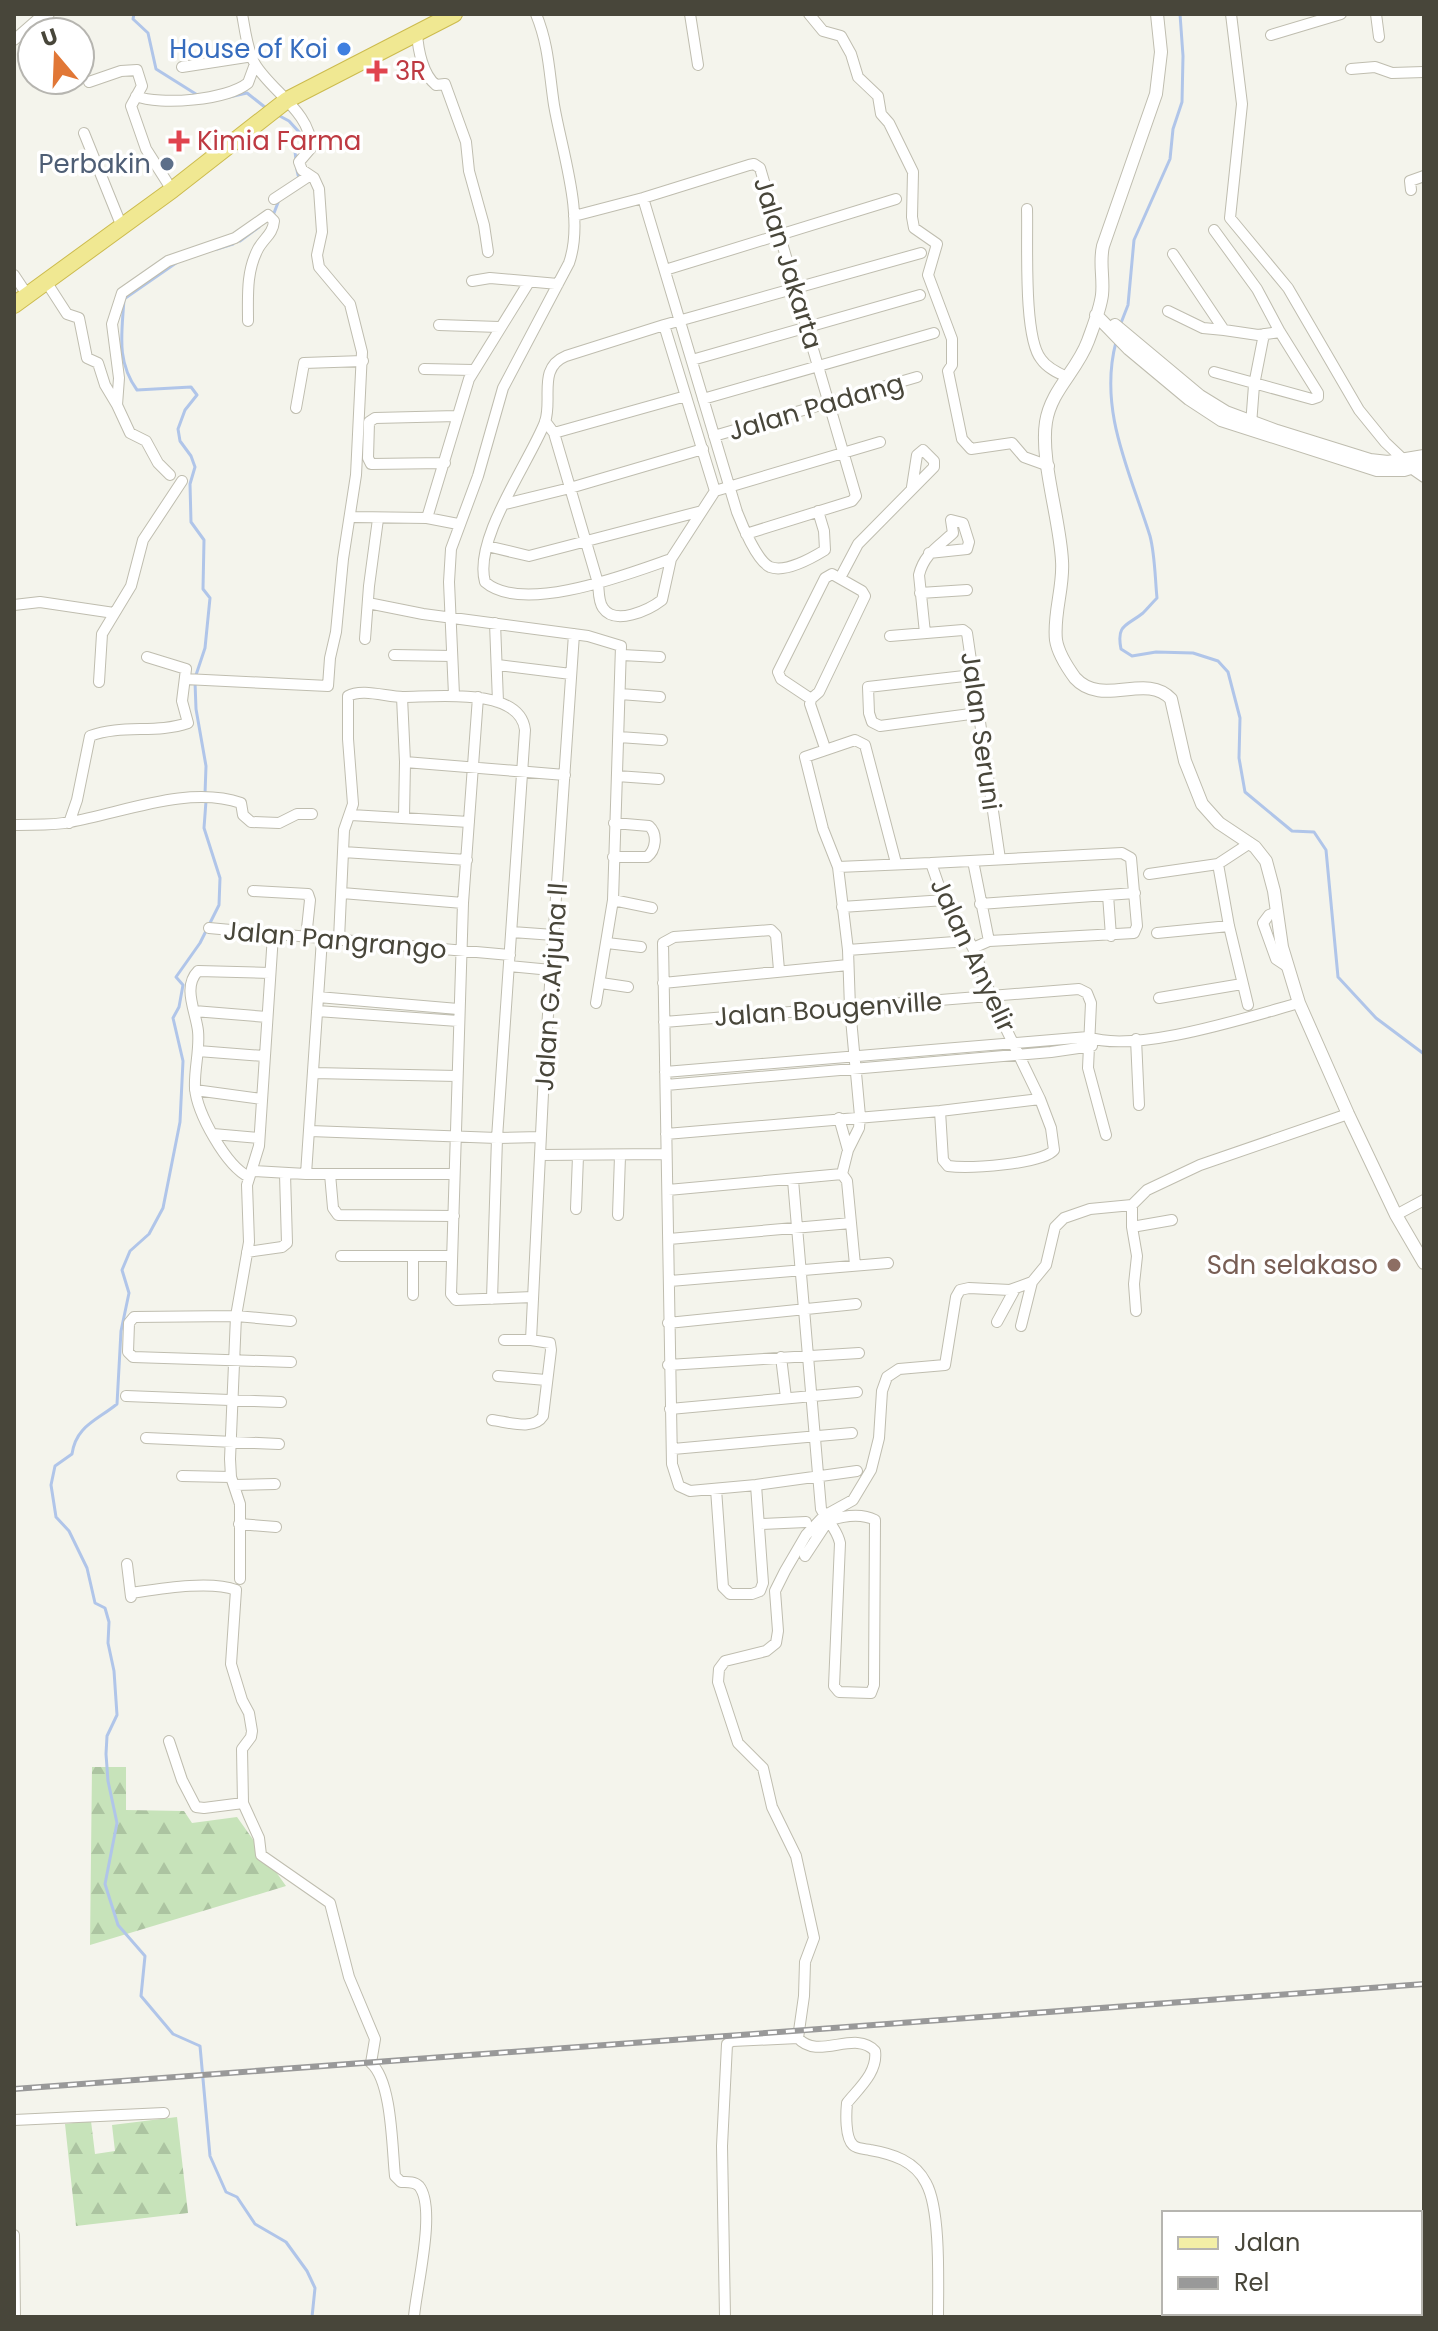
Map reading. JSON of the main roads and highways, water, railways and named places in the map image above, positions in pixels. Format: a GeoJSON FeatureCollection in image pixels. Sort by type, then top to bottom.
{"type":"FeatureCollection","features":[{"type":"Feature","properties":{"kind":"highway"},"geometry":{"type":"LineString","coordinates":[[21,300],[172,190],[287,100],[454,14]]}},
{"type":"Feature","properties":{"kind":"waterway"},"geometry":{"type":"LineString","coordinates":[[134,14],[133,19],[148,33],[156,69],[199,96]]}},
{"type":"Feature","properties":{"kind":"waterway"},"geometry":{"type":"LineString","coordinates":[[1121,323],[1128,305],[1134,240],[1170,159],[1173,129],[1182,102],[1180,14]]}},
{"type":"Feature","properties":{"kind":"waterway"},"geometry":{"type":"LineString","coordinates":[[229,97],[247,93],[266,108]]}},
{"type":"Feature","properties":{"kind":"waterway"},"geometry":{"type":"LineString","coordinates":[[276,114],[289,121],[299,132],[292,141],[299,178]]}},
{"type":"Feature","properties":{"kind":"waterway"},"geometry":{"type":"LineString","coordinates":[[274,213],[279,200]]}},
{"type":"Feature","properties":{"kind":"waterway"},"geometry":{"type":"LineString","coordinates":[[240,241],[259,227]]}},
{"type":"Feature","properties":{"kind":"waterway"},"geometry":{"type":"LineString","coordinates":[[217,249],[233,244]]}},
{"type":"Feature","properties":{"kind":"waterway"},"geometry":{"type":"LineString","coordinates":[[176,263],[124,299],[122,346],[126,368],[137,390],[191,387],[197,395],[185,410],[178,429],[180,441],[195,467],[190,484],[191,522],[204,540],[203,589],[210,598],[205,648],[196,675]]}},
{"type":"Feature","properties":{"kind":"waterway"},"geometry":{"type":"LineString","coordinates":[[1116,342],[1111,367],[1114,416],[1150,536],[1157,598],[1122,630],[1121,649],[1132,656],[1156,652],[1193,653],[1218,661],[1228,672],[1240,718],[1239,758],[1245,792],[1292,831],[1314,832],[1326,850],[1338,977],[1376,1018],[1424,1054]]}},
{"type":"Feature","properties":{"kind":"waterway"},"geometry":{"type":"LineString","coordinates":[[195,682],[196,709],[206,766],[205,794]]}},
{"type":"Feature","properties":{"kind":"waterway"},"geometry":{"type":"LineString","coordinates":[[206,801],[204,828],[220,878],[219,905],[200,943],[176,977],[183,985],[179,1007],[173,1018],[183,1061],[180,1122],[163,1208],[149,1234],[130,1251],[122,1270],[129,1293],[121,1331],[117,1404],[82,1430],[72,1454],[55,1466],[51,1485],[56,1517],[69,1531],[87,1568],[95,1603],[105,1608],[109,1622],[108,1643],[114,1671],[117,1715],[107,1736],[106,1754],[117,1823],[105,1884],[118,1925],[145,1956],[141,1996],[173,2034],[200,2046],[210,2156],[226,2192],[237,2197],[255,2224],[286,2242],[307,2271],[315,2288],[312,2317]]}},
{"type":"Feature","properties":{"kind":"railway"},"geometry":{"type":"LineString","coordinates":[[14,2089],[1424,1984]]}},
{"type":"Feature","properties":{"kind":"place","name":"House of Koi"},"geometry":{"type":"Point","coordinates":[344,49]}},
{"type":"Feature","properties":{"kind":"place","name":"3R"},"geometry":{"type":"Point","coordinates":[377,71]}},
{"type":"Feature","properties":{"kind":"place","name":"Kimia Farma"},"geometry":{"type":"Point","coordinates":[179,141]}},
{"type":"Feature","properties":{"kind":"place","name":"Perbakin"},"geometry":{"type":"Point","coordinates":[167,164]}},
{"type":"Feature","properties":{"kind":"place","name":"Sdn selakaso"},"geometry":{"type":"Point","coordinates":[1394,1265]}}]}
